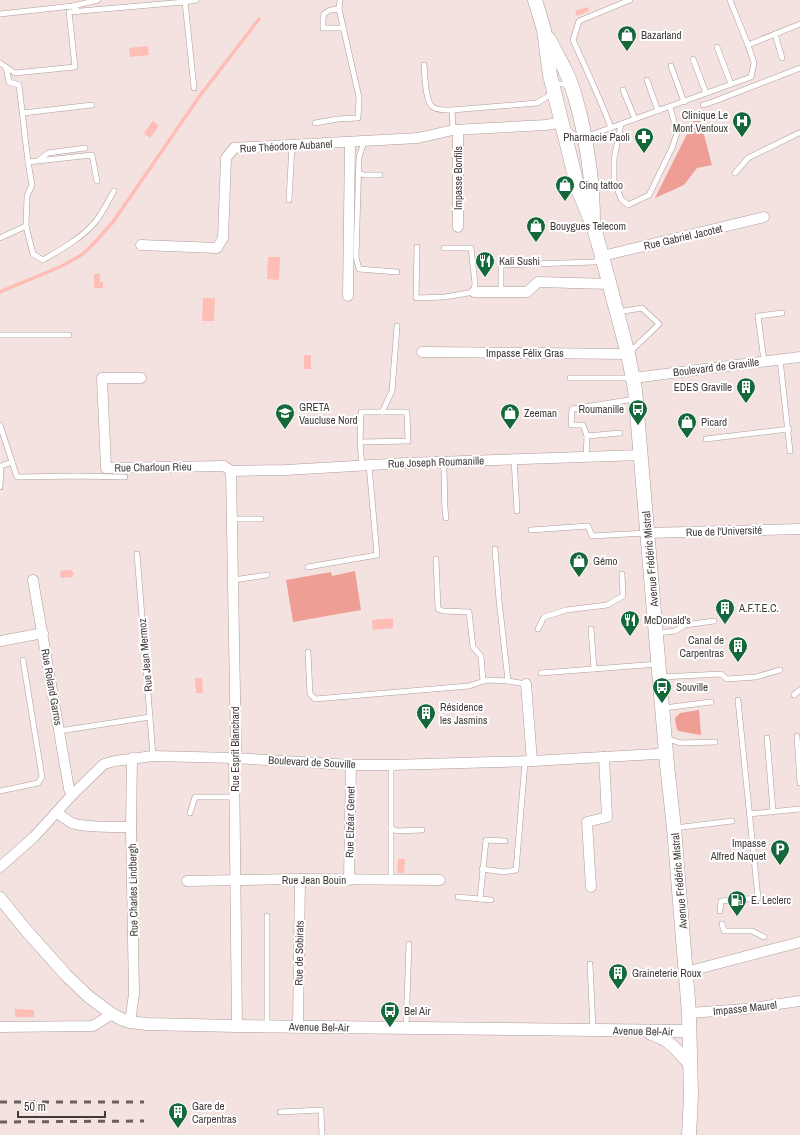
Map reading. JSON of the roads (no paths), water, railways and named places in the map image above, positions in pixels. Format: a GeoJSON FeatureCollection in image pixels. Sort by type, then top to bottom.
{"type":"FeatureCollection","features":[{"type":"Feature","properties":{"kind":"main road","name":"Avenue Frédéric Mistral"},"geometry":{"type":"LineString","coordinates":[[537,1],[544,30],[550,75],[563,122],[578,189],[594,228],[628,354],[633,378],[663,708],[672,746],[674,828],[686,972],[689,1031]]}},
{"type":"Feature","properties":{"kind":"main road","name":"Avenue Frédéric Mistral"},"geometry":{"type":"LineString","coordinates":[[544,30],[566,71],[573,89],[585,137],[590,165],[594,228]]}},
{"type":"Feature","properties":{"kind":"main road"},"geometry":{"type":"LineString","coordinates":[[689,1031],[691,1096],[689,1135]]}},
{"type":"Feature","properties":{"kind":"main road"},"geometry":{"type":"LineString","coordinates":[[690,1118],[697,1135]]}},
{"type":"Feature","properties":{"kind":"street","name":"Rue Théodore Aubanel"},"geometry":{"type":"LineString","coordinates":[[141,244],[217,248],[223,238],[226,158],[234,148],[350,143],[418,138],[456,130],[546,125],[563,122]]}},
{"type":"Feature","properties":{"kind":"street","name":"Impasse Bonfils"},"geometry":{"type":"LineString","coordinates":[[456,130],[458,227]]}},
{"type":"Feature","properties":{"kind":"street"},"geometry":{"type":"LineString","coordinates":[[348,296],[350,143]]}},
{"type":"Feature","properties":{"kind":"street","name":"Rue Gabriel Jacotet"},"geometry":{"type":"LineString","coordinates":[[602,256],[764,218]]}},
{"type":"Feature","properties":{"kind":"street"},"geometry":{"type":"LineString","coordinates":[[474,292],[527,292],[538,282],[609,284]]}},
{"type":"Feature","properties":{"kind":"street","name":"Impasse Félix Gras"},"geometry":{"type":"LineString","coordinates":[[422,352],[628,354]]}},
{"type":"Feature","properties":{"kind":"street","name":"Boulevard de Graville"},"geometry":{"type":"LineString","coordinates":[[633,378],[800,357]]}},
{"type":"Feature","properties":{"kind":"street","name":"Rue Charloun Rieu"},"geometry":{"type":"LineString","coordinates":[[141,378],[102,378],[106,468],[224,466],[231,471]]}},
{"type":"Feature","properties":{"kind":"street","name":"Rue Joseph Roumanille"},"geometry":{"type":"LineString","coordinates":[[231,471],[641,455]]}},
{"type":"Feature","properties":{"kind":"street","name":"Rue Esprit Blanchard"},"geometry":{"type":"LineString","coordinates":[[231,471],[236,750],[234,758],[237,1026]]}},
{"type":"Feature","properties":{"kind":"street","name":"Rue de l'Université"},"geometry":{"type":"LineString","coordinates":[[647,533],[800,529]]}},
{"type":"Feature","properties":{"kind":"street","name":"Rue Roland Garros"},"geometry":{"type":"LineString","coordinates":[[33,580],[59,730],[72,794]]}},
{"type":"Feature","properties":{"kind":"street"},"geometry":{"type":"LineString","coordinates":[[0,641],[43,633]]}},
{"type":"Feature","properties":{"kind":"street"},"geometry":{"type":"LineString","coordinates":[[526,684],[528,761]]}},
{"type":"Feature","properties":{"kind":"street","name":"Boulevard de Souville"},"geometry":{"type":"LineString","coordinates":[[0,867],[34,837],[72,794],[104,764],[132,758],[153,756],[234,758],[390,765],[528,761],[658,754],[672,746]]}},
{"type":"Feature","properties":{"kind":"street"},"geometry":{"type":"LineString","coordinates":[[592,887],[586,822],[607,817],[604,757]]}},
{"type":"Feature","properties":{"kind":"street","name":"Rue Charles Lindbergh"},"geometry":{"type":"LineString","coordinates":[[130,1022],[134,994],[131,828],[132,758]]}},
{"type":"Feature","properties":{"kind":"street","name":"Rue Elzéar Genet"},"geometry":{"type":"LineString","coordinates":[[349,880],[350,764]]}},
{"type":"Feature","properties":{"kind":"street"},"geometry":{"type":"LineString","coordinates":[[57,812],[67,820],[83,825],[131,828]]}},
{"type":"Feature","properties":{"kind":"street","name":"Rue Jean Bouin"},"geometry":{"type":"LineString","coordinates":[[187,881],[300,879],[440,880]]}},
{"type":"Feature","properties":{"kind":"street","name":"Rue de Sobirats"},"geometry":{"type":"LineString","coordinates":[[298,1027],[300,879]]}},
{"type":"Feature","properties":{"kind":"street","name":"Avenue Bel-Air"},"geometry":{"type":"LineString","coordinates":[[0,898],[66,975],[89,997],[120,1019],[130,1022],[146,1024],[267,1027],[689,1031]]}},
{"type":"Feature","properties":{"kind":"street"},"geometry":{"type":"LineString","coordinates":[[686,972],[800,942]]}},
{"type":"Feature","properties":{"kind":"street","name":"Impasse Maurel"},"geometry":{"type":"LineString","coordinates":[[689,1014],[800,1002]]}},
{"type":"Feature","properties":{"kind":"street"},"geometry":{"type":"LineString","coordinates":[[0,1027],[93,1026],[112,1014]]}},
{"type":"Feature","properties":{"kind":"street"},"geometry":{"type":"LineString","coordinates":[[642,1031],[660,1036],[671,1043],[690,1065]]}},
{"type":"Feature","properties":{"kind":"lane"},"geometry":{"type":"LineString","coordinates":[[0,14],[73,6],[98,0]]}},
{"type":"Feature","properties":{"kind":"lane"},"geometry":{"type":"LineString","coordinates":[[0,63],[15,73],[75,66],[69,12],[196,0]]}},
{"type":"Feature","properties":{"kind":"lane"},"geometry":{"type":"LineString","coordinates":[[315,123],[338,119],[358,118],[359,97],[339,9],[340,0]]}},
{"type":"Feature","properties":{"kind":"lane"},"geometry":{"type":"LineString","coordinates":[[611,128],[574,40],[580,21],[630,0]]}},
{"type":"Feature","properties":{"kind":"lane"},"geometry":{"type":"LineString","coordinates":[[563,122],[571,133],[581,138],[751,77],[754,63],[730,0]]}},
{"type":"Feature","properties":{"kind":"lane"},"geometry":{"type":"LineString","coordinates":[[185,2],[194,88]]}},
{"type":"Feature","properties":{"kind":"lane"},"geometry":{"type":"LineString","coordinates":[[73,6],[78,11]]}},
{"type":"Feature","properties":{"kind":"lane"},"geometry":{"type":"LineString","coordinates":[[339,9],[330,10],[324,14],[323,28],[343,28]]}},
{"type":"Feature","properties":{"kind":"lane"},"geometry":{"type":"LineString","coordinates":[[748,45],[775,34],[799,27]]}},
{"type":"Feature","properties":{"kind":"lane"},"geometry":{"type":"LineString","coordinates":[[775,34],[782,58]]}},
{"type":"Feature","properties":{"kind":"lane"},"geometry":{"type":"LineString","coordinates":[[717,47],[731,84]]}},
{"type":"Feature","properties":{"kind":"lane"},"geometry":{"type":"LineString","coordinates":[[693,59],[706,93]]}},
{"type":"Feature","properties":{"kind":"lane"},"geometry":{"type":"LineString","coordinates":[[424,65],[428,102],[433,107],[440,110],[537,103],[547,96],[559,84],[564,84],[573,89]]}},
{"type":"Feature","properties":{"kind":"lane"},"geometry":{"type":"LineString","coordinates":[[671,66],[684,102]]}},
{"type":"Feature","properties":{"kind":"lane"},"geometry":{"type":"LineString","coordinates":[[6,67],[10,82],[19,85],[32,185],[27,196],[26,226],[33,254],[43,260],[81,236],[96,220],[114,191]]}},
{"type":"Feature","properties":{"kind":"lane"},"geometry":{"type":"LineString","coordinates":[[703,104],[800,68]]}},
{"type":"Feature","properties":{"kind":"lane"},"geometry":{"type":"LineString","coordinates":[[647,80],[658,111]]}},
{"type":"Feature","properties":{"kind":"lane"},"geometry":{"type":"LineString","coordinates":[[624,90],[635,119]]}},
{"type":"Feature","properties":{"kind":"lane"},"geometry":{"type":"LineString","coordinates":[[23,113],[92,105]]}},
{"type":"Feature","properties":{"kind":"lane"},"geometry":{"type":"LineString","coordinates":[[621,124],[614,159],[614,180],[621,199],[628,204],[648,195],[672,148],[677,133],[670,107]]}},
{"type":"Feature","properties":{"kind":"lane"},"geometry":{"type":"LineString","coordinates":[[452,110],[456,130]]}},
{"type":"Feature","properties":{"kind":"lane"},"geometry":{"type":"LineString","coordinates":[[735,172],[748,158],[799,133]]}},
{"type":"Feature","properties":{"kind":"lane"},"geometry":{"type":"LineString","coordinates":[[364,142],[359,157],[356,257],[359,269],[397,272]]}},
{"type":"Feature","properties":{"kind":"lane"},"geometry":{"type":"LineString","coordinates":[[289,200],[292,145]]}},
{"type":"Feature","properties":{"kind":"lane"},"geometry":{"type":"LineString","coordinates":[[38,161],[48,153],[85,148]]}},
{"type":"Feature","properties":{"kind":"lane"},"geometry":{"type":"LineString","coordinates":[[28,162],[92,156],[98,180]]}},
{"type":"Feature","properties":{"kind":"lane"},"geometry":{"type":"LineString","coordinates":[[359,173],[364,176],[380,175]]}},
{"type":"Feature","properties":{"kind":"lane"},"geometry":{"type":"LineString","coordinates":[[0,238],[26,226]]}},
{"type":"Feature","properties":{"kind":"lane"},"geometry":{"type":"LineString","coordinates":[[417,247],[416,298],[445,297],[474,292],[475,284],[471,248],[444,248]]}},
{"type":"Feature","properties":{"kind":"lane"},"geometry":{"type":"LineString","coordinates":[[501,292],[501,265],[595,262],[602,256]]}},
{"type":"Feature","properties":{"kind":"lane"},"geometry":{"type":"LineString","coordinates":[[617,312],[642,308],[659,324],[628,354]]}},
{"type":"Feature","properties":{"kind":"lane"},"geometry":{"type":"LineString","coordinates":[[764,361],[758,316],[782,313]]}},
{"type":"Feature","properties":{"kind":"lane"},"geometry":{"type":"LineString","coordinates":[[382,412],[392,391],[397,326]]}},
{"type":"Feature","properties":{"kind":"lane"},"geometry":{"type":"LineString","coordinates":[[0,335],[69,335]]}},
{"type":"Feature","properties":{"kind":"lane"},"geometry":{"type":"LineString","coordinates":[[780,360],[789,429],[790,450]]}},
{"type":"Feature","properties":{"kind":"lane"},"geometry":{"type":"LineString","coordinates":[[570,378],[633,378]]}},
{"type":"Feature","properties":{"kind":"lane"},"geometry":{"type":"LineString","coordinates":[[586,457],[587,436],[583,425],[571,425],[572,409],[636,399]]}},
{"type":"Feature","properties":{"kind":"lane"},"geometry":{"type":"LineString","coordinates":[[308,567],[377,555],[366,465],[360,442],[361,412],[407,412],[408,440],[360,442]]}},
{"type":"Feature","properties":{"kind":"lane"},"geometry":{"type":"LineString","coordinates":[[0,425],[17,477],[125,477]]}},
{"type":"Feature","properties":{"kind":"lane"},"geometry":{"type":"LineString","coordinates":[[706,439],[789,429]]}},
{"type":"Feature","properties":{"kind":"lane"},"geometry":{"type":"LineString","coordinates":[[587,436],[620,434]]}},
{"type":"Feature","properties":{"kind":"lane"},"geometry":{"type":"LineString","coordinates":[[514,459],[517,511]]}},
{"type":"Feature","properties":{"kind":"lane"},"geometry":{"type":"LineString","coordinates":[[0,487],[2,466],[12,462]]}},
{"type":"Feature","properties":{"kind":"lane"},"geometry":{"type":"LineString","coordinates":[[443,462],[445,474],[444,509],[446,518]]}},
{"type":"Feature","properties":{"kind":"lane"},"geometry":{"type":"LineString","coordinates":[[232,519],[261,519]]}},
{"type":"Feature","properties":{"kind":"lane"},"geometry":{"type":"LineString","coordinates":[[531,530],[588,526],[592,536],[647,533]]}},
{"type":"Feature","properties":{"kind":"lane"},"geometry":{"type":"LineString","coordinates":[[495,550],[508,681]]}},
{"type":"Feature","properties":{"kind":"lane","name":"Rue Jean Mermoz"},"geometry":{"type":"LineString","coordinates":[[137,554],[153,756]]}},
{"type":"Feature","properties":{"kind":"lane"},"geometry":{"type":"LineString","coordinates":[[436,559],[438,609],[443,611],[469,612],[473,647],[481,656],[483,681]]}},
{"type":"Feature","properties":{"kind":"lane"},"geometry":{"type":"LineString","coordinates":[[538,629],[544,617],[566,610],[607,605],[623,596],[622,574]]}},
{"type":"Feature","properties":{"kind":"lane"},"geometry":{"type":"LineString","coordinates":[[233,580],[267,575]]}},
{"type":"Feature","properties":{"kind":"lane"},"geometry":{"type":"LineString","coordinates":[[656,633],[676,631],[685,625],[714,621]]}},
{"type":"Feature","properties":{"kind":"lane"},"geometry":{"type":"LineString","coordinates":[[591,629],[594,669]]}},
{"type":"Feature","properties":{"kind":"lane"},"geometry":{"type":"LineString","coordinates":[[308,652],[310,694],[315,699],[469,686],[483,681],[508,681],[526,684]]}},
{"type":"Feature","properties":{"kind":"lane"},"geometry":{"type":"LineString","coordinates":[[0,791],[38,783],[42,777],[22,660]]}},
{"type":"Feature","properties":{"kind":"lane"},"geometry":{"type":"LineString","coordinates":[[541,673],[594,669],[660,670],[722,674],[727,679],[756,677],[780,670]]}},
{"type":"Feature","properties":{"kind":"lane"},"geometry":{"type":"LineString","coordinates":[[794,695],[800,690]]}},
{"type":"Feature","properties":{"kind":"lane"},"geometry":{"type":"LineString","coordinates":[[720,911],[721,901],[758,898],[738,700]]}},
{"type":"Feature","properties":{"kind":"lane"},"geometry":{"type":"LineString","coordinates":[[663,708],[710,702]]}},
{"type":"Feature","properties":{"kind":"lane"},"geometry":{"type":"LineString","coordinates":[[59,730],[150,716]]}},
{"type":"Feature","properties":{"kind":"lane"},"geometry":{"type":"LineString","coordinates":[[797,736],[800,783]]}},
{"type":"Feature","properties":{"kind":"lane"},"geometry":{"type":"LineString","coordinates":[[767,738],[773,811]]}},
{"type":"Feature","properties":{"kind":"lane"},"geometry":{"type":"LineString","coordinates":[[672,746],[715,742]]}},
{"type":"Feature","properties":{"kind":"lane"},"geometry":{"type":"LineString","coordinates":[[482,869],[504,872],[516,870],[528,761]]}},
{"type":"Feature","properties":{"kind":"lane"},"geometry":{"type":"LineString","coordinates":[[390,765],[391,880]]}},
{"type":"Feature","properties":{"kind":"lane"},"geometry":{"type":"LineString","coordinates":[[190,813],[195,797],[235,797]]}},
{"type":"Feature","properties":{"kind":"lane"},"geometry":{"type":"LineString","coordinates":[[749,814],[800,809]]}},
{"type":"Feature","properties":{"kind":"lane"},"geometry":{"type":"LineString","coordinates":[[674,828],[732,821]]}},
{"type":"Feature","properties":{"kind":"lane"},"geometry":{"type":"LineString","coordinates":[[391,828],[397,831],[422,830]]}},
{"type":"Feature","properties":{"kind":"lane"},"geometry":{"type":"LineString","coordinates":[[480,899],[486,840],[505,841]]}},
{"type":"Feature","properties":{"kind":"lane"},"geometry":{"type":"LineString","coordinates":[[458,897],[491,900]]}},
{"type":"Feature","properties":{"kind":"lane"},"geometry":{"type":"LineString","coordinates":[[267,916],[267,1027]]}},
{"type":"Feature","properties":{"kind":"lane"},"geometry":{"type":"LineString","coordinates":[[722,924],[724,931],[752,931],[764,936]]}},
{"type":"Feature","properties":{"kind":"lane"},"geometry":{"type":"LineString","coordinates":[[406,1028],[410,944]]}},
{"type":"Feature","properties":{"kind":"lane"},"geometry":{"type":"LineString","coordinates":[[590,964],[593,1030]]}},
{"type":"Feature","properties":{"kind":"lane"},"geometry":{"type":"LineString","coordinates":[[280,1112],[321,1110],[322,1135]]}},
{"type":"Feature","properties":{"kind":"waterway"},"geometry":{"type":"LineString","coordinates":[[0,292],[62,266],[83,254],[96,241],[113,222],[199,97],[259,19]]}},
{"type":"Feature","properties":{"kind":"railway"},"geometry":{"type":"LineString","coordinates":[[0,1102],[144,1102]]}},
{"type":"Feature","properties":{"kind":"railway"},"geometry":{"type":"LineString","coordinates":[[0,1122],[144,1121]]}},
{"type":"Feature","properties":{"kind":"place","name":"Bazarland"},"geometry":{"type":"Point","coordinates":[627,52]}},
{"type":"Feature","properties":{"kind":"place","name":"Clinique Le Mont Ventoux"},"geometry":{"type":"Point","coordinates":[742,138]}},
{"type":"Feature","properties":{"kind":"place","name":"Pharmacie Paoli"},"geometry":{"type":"Point","coordinates":[644,154]}},
{"type":"Feature","properties":{"kind":"place","name":"Cinq tattoo"},"geometry":{"type":"Point","coordinates":[565,202]}},
{"type":"Feature","properties":{"kind":"place","name":"Bouygues Telecom"},"geometry":{"type":"Point","coordinates":[536,243]}},
{"type":"Feature","properties":{"kind":"place","name":"Kali Sushi"},"geometry":{"type":"Point","coordinates":[485,278]}},
{"type":"Feature","properties":{"kind":"place","name":"EDES Graville"},"geometry":{"type":"Point","coordinates":[746,404]}},
{"type":"Feature","properties":{"kind":"place","name":"Roumanille"},"geometry":{"type":"Point","coordinates":[638,426]}},
{"type":"Feature","properties":{"kind":"place","name":"GRETA Vaucluse Nord"},"geometry":{"type":"Point","coordinates":[285,430]}},
{"type":"Feature","properties":{"kind":"place","name":"Zeeman"},"geometry":{"type":"Point","coordinates":[510,430]}},
{"type":"Feature","properties":{"kind":"place","name":"Picard"},"geometry":{"type":"Point","coordinates":[687,439]}},
{"type":"Feature","properties":{"kind":"place","name":"Gémo"},"geometry":{"type":"Point","coordinates":[579,578]}},
{"type":"Feature","properties":{"kind":"place","name":"A.F.T.E.C."},"geometry":{"type":"Point","coordinates":[725,625]}},
{"type":"Feature","properties":{"kind":"place","name":"McDonald's"},"geometry":{"type":"Point","coordinates":[630,637]}},
{"type":"Feature","properties":{"kind":"place","name":"Canal de Carpentras"},"geometry":{"type":"Point","coordinates":[738,663]}},
{"type":"Feature","properties":{"kind":"place","name":"Souville"},"geometry":{"type":"Point","coordinates":[662,704]}},
{"type":"Feature","properties":{"kind":"place","name":"Résidence les Jasmins"},"geometry":{"type":"Point","coordinates":[426,730]}},
{"type":"Feature","properties":{"kind":"place","name":"Impasse Alfred Naquet"},"geometry":{"type":"Point","coordinates":[780,866]}},
{"type":"Feature","properties":{"kind":"place","name":"E. Leclerc"},"geometry":{"type":"Point","coordinates":[737,917]}},
{"type":"Feature","properties":{"kind":"place","name":"Graineterie Roux"},"geometry":{"type":"Point","coordinates":[618,990]}},
{"type":"Feature","properties":{"kind":"place","name":"Bel Air"},"geometry":{"type":"Point","coordinates":[390,1028]}},
{"type":"Feature","properties":{"kind":"place","name":"Gare de Carpentras"},"geometry":{"type":"Point","coordinates":[178,1129]}}]}
